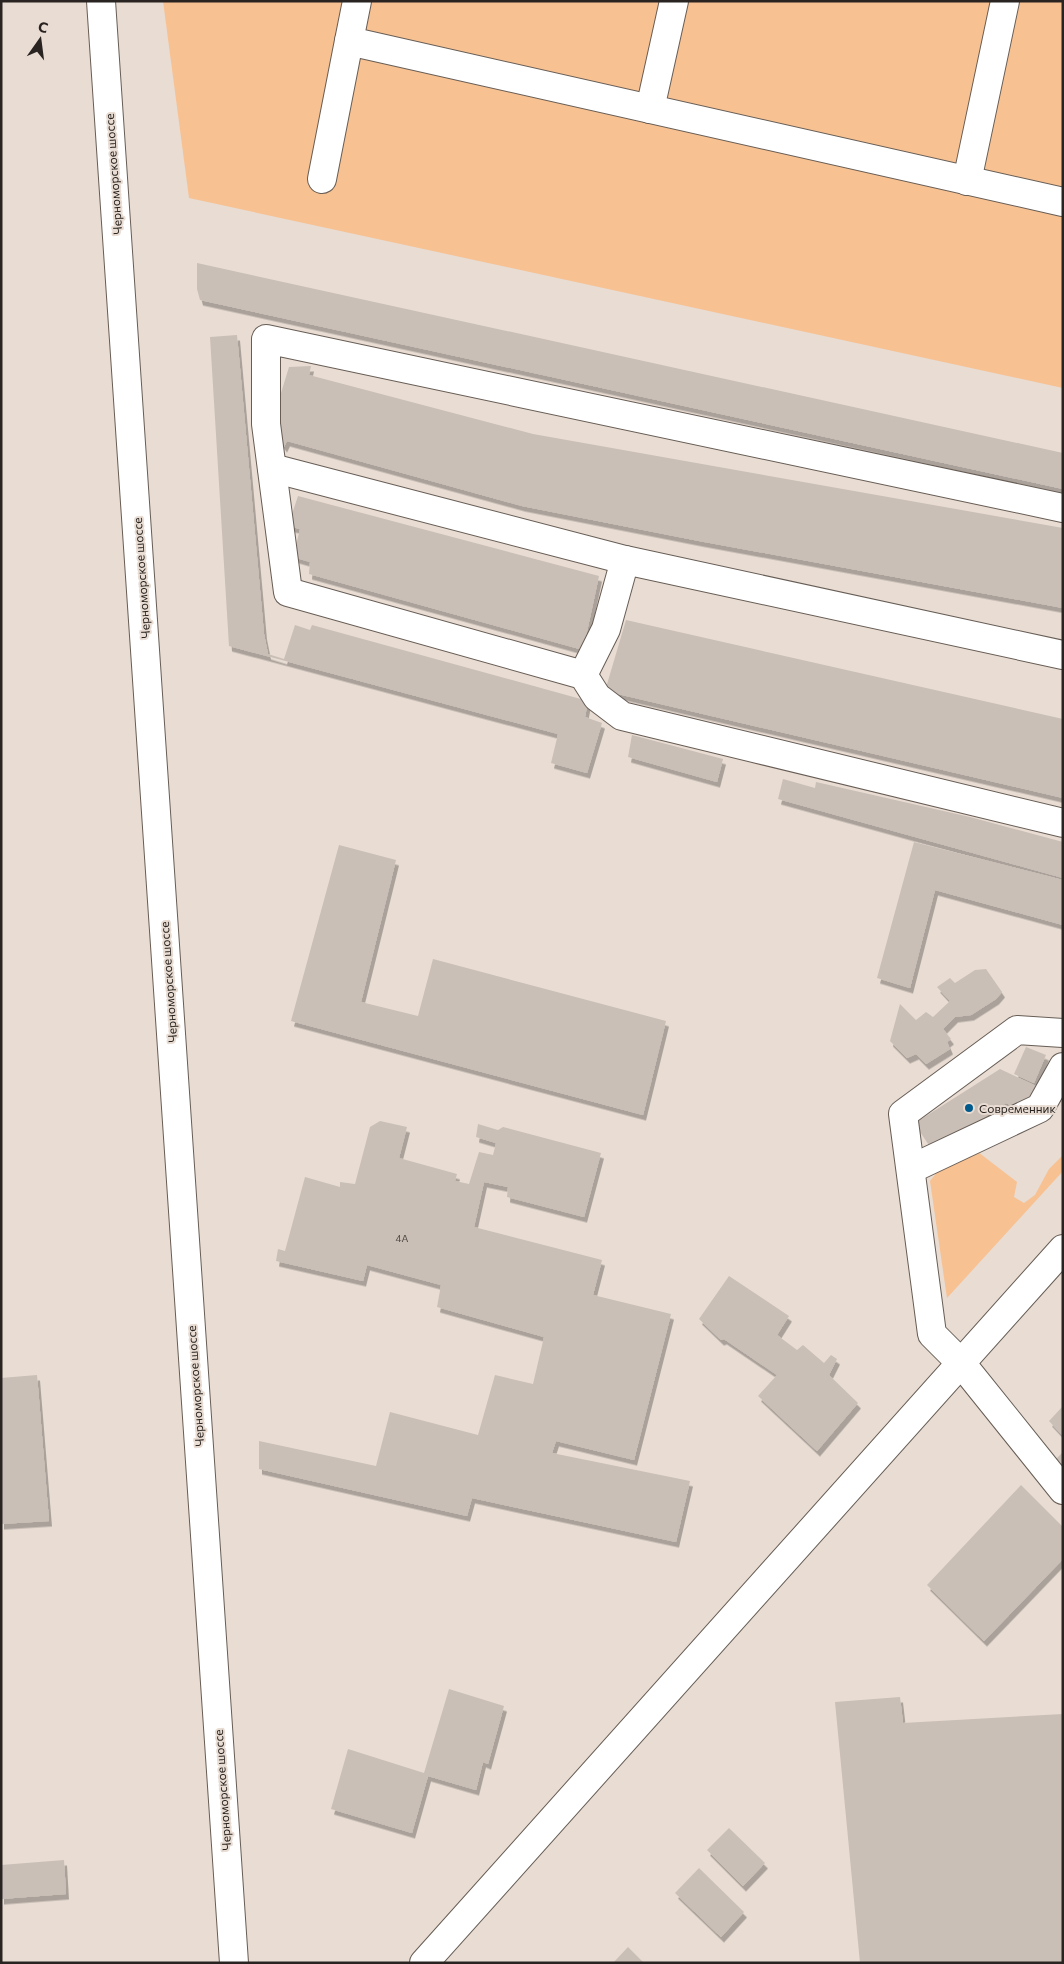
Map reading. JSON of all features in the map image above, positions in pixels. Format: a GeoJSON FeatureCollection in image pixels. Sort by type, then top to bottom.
{"type":"FeatureCollection","features":[{"type":"Feature","properties":{"kind":"main road","name":"Черноморское шоссе"},"geometry":{"type":"LineString","coordinates":[[101,1],[234,1963]]}},
{"type":"Feature","properties":{"kind":"main road"},"geometry":{"type":"LineString","coordinates":[[322,179],[357,1]]}},
{"type":"Feature","properties":{"kind":"main road"},"geometry":{"type":"LineString","coordinates":[[650,109],[674,1]]}},
{"type":"Feature","properties":{"kind":"main road"},"geometry":{"type":"LineString","coordinates":[[967,181],[1005,1]]}},
{"type":"Feature","properties":{"kind":"main road"},"geometry":{"type":"LineString","coordinates":[[349,41],[1063,202]]}},
{"type":"Feature","properties":{"kind":"main road"},"geometry":{"type":"LineString","coordinates":[[1063,508],[266,339],[266,424],[288,592],[583,675],[597,697],[622,716],[1063,823]]}},
{"type":"Feature","properties":{"kind":"main road"},"geometry":{"type":"LineString","coordinates":[[272,468],[625,560],[1063,655]]}},
{"type":"Feature","properties":{"kind":"main road"},"geometry":{"type":"LineString","coordinates":[[583,675],[606,629],[625,560]]}},
{"type":"Feature","properties":{"kind":"main road"},"geometry":{"type":"LineString","coordinates":[[1063,1033],[1017,1030],[903,1114],[932,1334],[961,1363],[1063,1490]]}},
{"type":"Feature","properties":{"kind":"main road"},"geometry":{"type":"LineString","coordinates":[[911,1170],[1040,1108],[1063,1067]]}},
{"type":"Feature","properties":{"kind":"main road"},"geometry":{"type":"LineString","coordinates":[[424,1963],[1063,1248]]}},
{"type":"Feature","properties":{"kind":"shaded area"},"geometry":{"type":"Polygon","coordinates":[[[163,1],[1063,1],[1063,388],[189,198],[163,1]]]}},
{"type":"Feature","properties":{"kind":"shaded area"},"geometry":{"type":"Polygon","coordinates":[[[978,1152],[1017,1182],[1014,1197],[1024,1203],[1035,1195],[1049,1169],[1063,1155],[1063,1171],[947,1298],[930,1181],[943,1165],[978,1152]]]}},
{"type":"Feature","properties":{"kind":"building"},"geometry":{"type":"Polygon","coordinates":[[[197,263],[1063,453],[1063,489],[200,300],[197,289],[197,263]]]}},
{"type":"Feature","properties":{"kind":"building"},"geometry":{"type":"Polygon","coordinates":[[[237,335],[264,634],[268,654],[284,659],[295,625],[310,630],[312,625],[588,701],[585,717],[602,723],[587,773],[551,763],[558,734],[229,646],[210,337],[237,335]]]}},
{"type":"Feature","properties":{"kind":"building"},"geometry":{"type":"Polygon","coordinates":[[[311,366],[309,375],[533,434],[1063,528],[1063,608],[699,541],[522,506],[287,441],[284,447],[277,437],[275,427],[281,393],[289,367],[311,366]]]}},
{"type":"Feature","properties":{"kind":"building"},"geometry":{"type":"Polygon","coordinates":[[[298,496],[599,576],[583,650],[309,574],[310,562],[293,557],[300,529],[288,526],[298,496]]]}},
{"type":"Feature","properties":{"kind":"building"},"geometry":{"type":"Polygon","coordinates":[[[626,620],[1063,719],[1063,798],[605,691],[626,620]]]}},
{"type":"Feature","properties":{"kind":"building"},"geometry":{"type":"Polygon","coordinates":[[[632,735],[723,759],[717,782],[628,757],[632,735]]]}},
{"type":"Feature","properties":{"kind":"building"},"geometry":{"type":"Polygon","coordinates":[[[783,779],[815,788],[816,782],[970,817],[1063,842],[1063,878],[778,799],[783,779]]]}},
{"type":"Feature","properties":{"kind":"building"},"geometry":{"type":"Polygon","coordinates":[[[914,842],[1063,880],[1063,925],[935,890],[910,988],[877,978],[914,842]]]}},
{"type":"Feature","properties":{"kind":"building"},"geometry":{"type":"Polygon","coordinates":[[[339,845],[396,860],[361,1002],[418,1016],[433,959],[666,1021],[643,1115],[291,1021],[339,845]]]}},
{"type":"Feature","properties":{"kind":"building"},"geometry":{"type":"Polygon","coordinates":[[[986,969],[1002,992],[996,999],[971,1015],[955,1017],[943,1029],[951,1039],[947,1042],[950,1049],[926,1064],[916,1054],[907,1058],[890,1041],[900,1004],[916,1020],[926,1012],[933,1017],[950,1001],[937,987],[950,978],[955,983],[975,970],[986,969]]]}},
{"type":"Feature","properties":{"kind":"building"},"geometry":{"type":"Polygon","coordinates":[[[1026,1047],[1046,1055],[1034,1083],[1014,1074],[1026,1047]]]}},
{"type":"Feature","properties":{"kind":"building","name":"Современник"},"geometry":{"type":"Polygon","coordinates":[[[1000,1069],[1038,1087],[1025,1112],[1006,1103],[934,1151],[915,1123],[1000,1069]]]}},
{"type":"Feature","properties":{"kind":"building"},"geometry":{"type":"Polygon","coordinates":[[[380,1121],[407,1127],[399,1158],[457,1174],[455,1181],[469,1184],[479,1152],[493,1155],[496,1143],[476,1137],[478,1124],[498,1130],[503,1127],[601,1153],[584,1217],[507,1197],[508,1187],[484,1182],[474,1227],[602,1260],[593,1295],[671,1314],[634,1460],[556,1441],[552,1453],[690,1481],[676,1542],[472,1498],[467,1516],[259,1469],[259,1441],[376,1466],[390,1412],[478,1435],[495,1375],[533,1384],[544,1337],[437,1307],[441,1285],[367,1265],[363,1281],[276,1261],[278,1249],[285,1251],[305,1177],[340,1187],[340,1182],[355,1184],[370,1127],[380,1121]]]}},
{"type":"Feature","properties":{"kind":"building"},"geometry":{"type":"Polygon","coordinates":[[[729,1276],[789,1316],[777,1335],[797,1350],[803,1345],[824,1363],[831,1355],[837,1359],[829,1375],[858,1403],[817,1451],[758,1396],[777,1375],[724,1339],[721,1340],[699,1319],[729,1276]]]}},
{"type":"Feature","properties":{"kind":"building"},"geometry":{"type":"Polygon","coordinates":[[[37,1375],[49,1521],[1,1524],[1,1378],[37,1375]]]}},
{"type":"Feature","properties":{"kind":"building"},"geometry":{"type":"Polygon","coordinates":[[[1063,1406],[1063,1436],[1049,1421],[1063,1406]]]}},
{"type":"Feature","properties":{"kind":"building"},"geometry":{"type":"Polygon","coordinates":[[[1063,1452],[1063,1465],[1056,1459],[1063,1452]]]}},
{"type":"Feature","properties":{"kind":"building"},"geometry":{"type":"Polygon","coordinates":[[[1021,1485],[1063,1527],[1063,1559],[984,1641],[927,1585],[1021,1485]]]}},
{"type":"Feature","properties":{"kind":"building"},"geometry":{"type":"Polygon","coordinates":[[[449,1689],[504,1706],[488,1764],[483,1762],[476,1790],[428,1776],[412,1833],[331,1809],[348,1749],[424,1773],[449,1689]]]}},
{"type":"Feature","properties":{"kind":"building"},"geometry":{"type":"Polygon","coordinates":[[[900,1697],[903,1723],[1063,1714],[1063,1963],[860,1963],[835,1702],[900,1697]]]}},
{"type":"Feature","properties":{"kind":"building"},"geometry":{"type":"Polygon","coordinates":[[[729,1828],[765,1863],[743,1886],[707,1850],[729,1828]]]}},
{"type":"Feature","properties":{"kind":"building"},"geometry":{"type":"Polygon","coordinates":[[[64,1860],[66,1894],[1,1899],[1,1865],[64,1860]]]}},
{"type":"Feature","properties":{"kind":"building"},"geometry":{"type":"Polygon","coordinates":[[[699,1868],[744,1912],[721,1937],[675,1893],[699,1868]]]}},
{"type":"Feature","properties":{"kind":"building"},"geometry":{"type":"Polygon","coordinates":[[[628,1947],[644,1963],[613,1963],[628,1947]]]}},
{"type":"Feature","properties":{"kind":"place","name":"Современник"},"geometry":{"type":"Point","coordinates":[969,1108]}}]}
